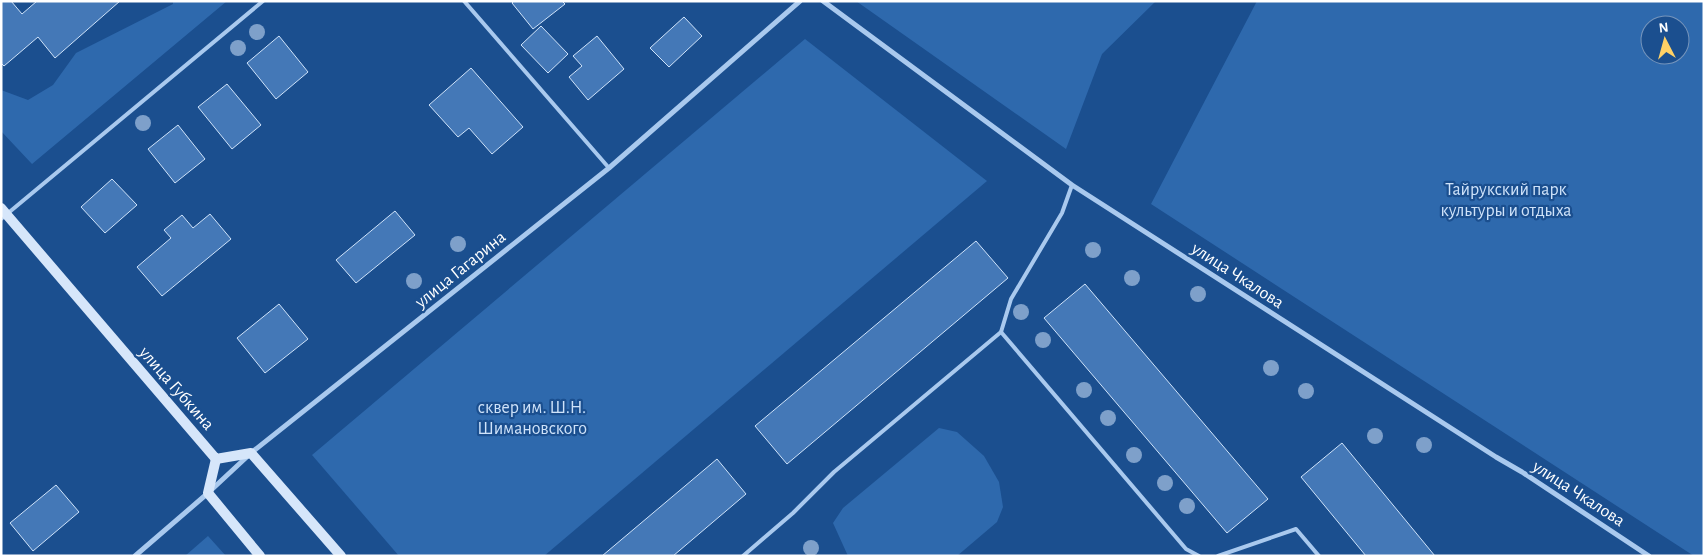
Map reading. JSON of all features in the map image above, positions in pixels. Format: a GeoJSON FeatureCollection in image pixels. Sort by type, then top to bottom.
{"type":"FeatureCollection","features":[{"type":"Feature","properties":{"kind":"main road","name":"улица Губкина"},"geometry":{"type":"LineString","coordinates":[[3,214],[216,459]]}},
{"type":"Feature","properties":{"kind":"main road"},"geometry":{"type":"LineString","coordinates":[[260,556],[208,493],[216,459],[251,453],[341,556]]}},
{"type":"Feature","properties":{"kind":"street","name":"улица Гагарина"},"geometry":{"type":"LineString","coordinates":[[135,556],[251,453],[609,168],[800,1]]}},
{"type":"Feature","properties":{"kind":"street","name":"улица Чкалова"},"geometry":{"type":"LineString","coordinates":[[823,1],[1072,185],[1522,472],[1648,556]]}},
{"type":"Feature","properties":{"kind":"lane"},"geometry":{"type":"LineString","coordinates":[[3,214],[263,1]]}},
{"type":"Feature","properties":{"kind":"lane"},"geometry":{"type":"LineString","coordinates":[[464,1],[609,168]]}},
{"type":"Feature","properties":{"kind":"lane"},"geometry":{"type":"LineString","coordinates":[[743,556],[793,513],[834,472],[1001,332],[1011,299],[1062,213],[1072,185]]}},
{"type":"Feature","properties":{"kind":"lane"},"geometry":{"type":"LineString","coordinates":[[1001,332],[1186,550],[1200,556]]}},
{"type":"Feature","properties":{"kind":"lane"},"geometry":{"type":"LineString","coordinates":[[1218,556],[1296,528],[1319,556]]}},
{"type":"Feature","properties":{"kind":"green space"},"geometry":{"type":"Polygon","coordinates":[[[173,1],[227,1],[32,164],[1,131],[1,90],[28,100],[53,85],[76,53],[173,4],[173,1]]]}},
{"type":"Feature","properties":{"kind":"green space"},"geometry":{"type":"Polygon","coordinates":[[[856,1],[1156,1],[1102,54],[1066,149],[856,1]]]}},
{"type":"Feature","properties":{"kind":"green space","name":"Тайрукский парк культуры и отдыха"},"geometry":{"type":"Polygon","coordinates":[[[1257,1],[1704,1],[1704,556],[1694,556],[1151,204],[1257,1]]]}},
{"type":"Feature","properties":{"kind":"green space","name":"сквер им. Ш.Н. Шимановского"},"geometry":{"type":"Polygon","coordinates":[[[805,39],[987,181],[544,556],[399,556],[312,455],[805,39]]]}},
{"type":"Feature","properties":{"kind":"green space"},"geometry":{"type":"Polygon","coordinates":[[[939,428],[957,432],[984,456],[999,482],[1003,507],[997,522],[957,556],[848,556],[833,523],[843,508],[939,428]]]}},
{"type":"Feature","properties":{"kind":"green space"},"geometry":{"type":"Polygon","coordinates":[[[208,536],[226,556],[185,556],[208,536]]]}},
{"type":"Feature","properties":{"kind":"building"},"geometry":{"type":"Polygon","coordinates":[[[1,1],[11,1],[22,14],[37,1],[120,1],[55,58],[38,37],[4,66],[1,63],[1,1]]]}},
{"type":"Feature","properties":{"kind":"building"},"geometry":{"type":"Polygon","coordinates":[[[514,1],[562,1],[565,4],[533,29],[512,3],[514,1]]]}},
{"type":"Feature","properties":{"kind":"building"},"geometry":{"type":"Polygon","coordinates":[[[684,17],[702,36],[669,67],[650,48],[684,17]]]}},
{"type":"Feature","properties":{"kind":"building"},"geometry":{"type":"Polygon","coordinates":[[[541,26],[568,54],[548,73],[521,45],[541,26]]]}},
{"type":"Feature","properties":{"kind":"building"},"geometry":{"type":"Polygon","coordinates":[[[279,36],[308,72],[276,99],[247,63],[279,36]]]}},
{"type":"Feature","properties":{"kind":"building"},"geometry":{"type":"Polygon","coordinates":[[[597,36],[624,69],[588,100],[569,77],[582,66],[573,56],[597,36]]]}},
{"type":"Feature","properties":{"kind":"building"},"geometry":{"type":"Polygon","coordinates":[[[471,68],[523,127],[492,154],[469,128],[458,137],[429,105],[471,68]]]}},
{"type":"Feature","properties":{"kind":"building"},"geometry":{"type":"Polygon","coordinates":[[[227,84],[261,125],[232,149],[198,107],[227,84]]]}},
{"type":"Feature","properties":{"kind":"building"},"geometry":{"type":"Polygon","coordinates":[[[178,125],[205,159],[175,183],[148,149],[178,125]]]}},
{"type":"Feature","properties":{"kind":"building"},"geometry":{"type":"Polygon","coordinates":[[[112,179],[137,205],[105,233],[81,207],[112,179]]]}},
{"type":"Feature","properties":{"kind":"building"},"geometry":{"type":"Polygon","coordinates":[[[395,211],[415,235],[356,283],[336,260],[395,211]]]}},
{"type":"Feature","properties":{"kind":"building"},"geometry":{"type":"Polygon","coordinates":[[[210,214],[231,239],[162,296],[137,267],[171,238],[164,230],[182,215],[193,228],[210,214]]]}},
{"type":"Feature","properties":{"kind":"building"},"geometry":{"type":"Polygon","coordinates":[[[976,241],[1008,278],[787,464],[755,426],[976,241]]]}},
{"type":"Feature","properties":{"kind":"building"},"geometry":{"type":"Polygon","coordinates":[[[1085,284],[1268,499],[1227,533],[1044,318],[1085,284]]]}},
{"type":"Feature","properties":{"kind":"building"},"geometry":{"type":"Polygon","coordinates":[[[279,304],[308,339],[265,373],[237,338],[279,304]]]}},
{"type":"Feature","properties":{"kind":"building"},"geometry":{"type":"Polygon","coordinates":[[[1342,443],[1435,556],[1366,556],[1301,477],[1342,443]]]}},
{"type":"Feature","properties":{"kind":"building"},"geometry":{"type":"Polygon","coordinates":[[[717,459],[746,494],[673,556],[602,556],[717,459]]]}},
{"type":"Feature","properties":{"kind":"building"},"geometry":{"type":"Polygon","coordinates":[[[56,485],[79,512],[33,551],[10,523],[56,485]]]}}]}
